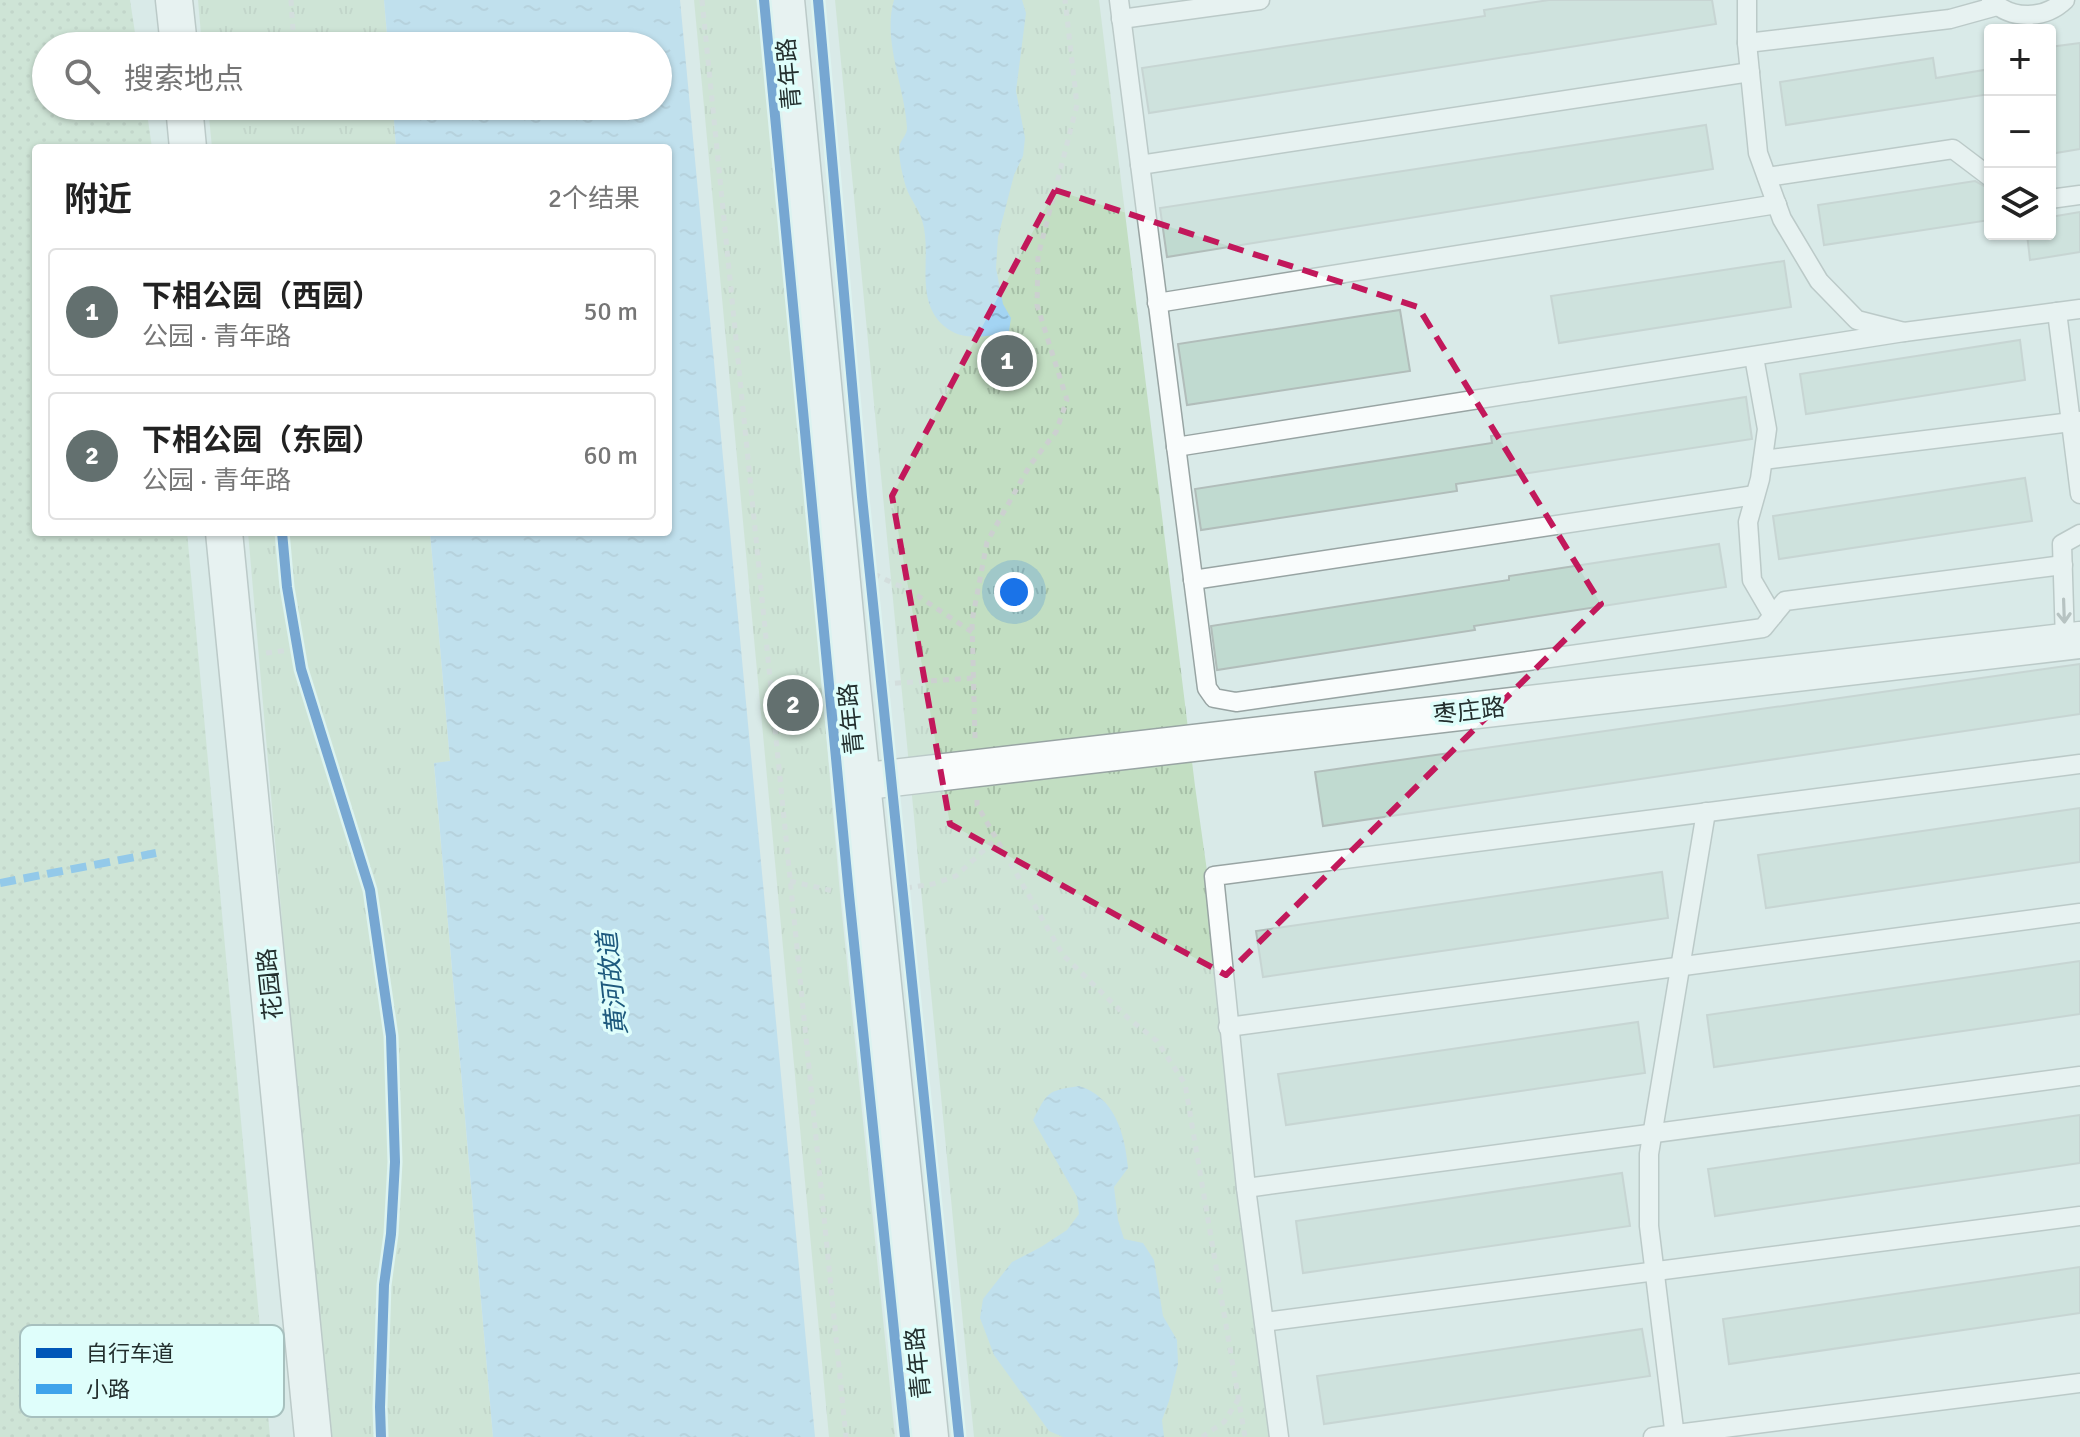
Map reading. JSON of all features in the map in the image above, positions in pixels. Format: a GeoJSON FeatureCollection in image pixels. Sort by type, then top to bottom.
{"type":"FeatureCollection","features":[{"type":"Feature","properties":{"kind":"street"},"geometry":{"type":"LineString","coordinates":[[174,0],[177,32]]}},
{"type":"Feature","properties":{"kind":"street","name":"青年路"},"geometry":{"type":"LineString","coordinates":[[782,0],[866,781],[944,1437]]}},
{"type":"Feature","properties":{"kind":"street","name":"青年路"},"geometry":{"type":"LineString","coordinates":[[800,0],[866,781],[926,1437]]}},
{"type":"Feature","properties":{"kind":"street"},"geometry":{"type":"LineString","coordinates":[[185,120],[188,144]]}},
{"type":"Feature","properties":{"kind":"street","name":"花园路"},"geometry":{"type":"LineString","coordinates":[[224,536],[313,1437]]}},
{"type":"Feature","properties":{"kind":"street","name":"枣庄路"},"geometry":{"type":"LineString","coordinates":[[866,781],[2073,641]]}},
{"type":"Feature","properties":{"kind":"lane"},"geometry":{"type":"LineString","coordinates":[[1119,0],[1207,688],[1214,698],[1236,702],[1763,628],[1785,601],[2063,565]]}},
{"type":"Feature","properties":{"kind":"lane"},"geometry":{"type":"LineString","coordinates":[[1121,19],[1260,0]]}},
{"type":"Feature","properties":{"kind":"lane"},"geometry":{"type":"LineString","coordinates":[[1747,0],[1747,43],[1758,153],[1782,219],[1819,281],[1857,320],[1904,332]]}},
{"type":"Feature","properties":{"kind":"lane"},"geometry":{"type":"LineString","coordinates":[[1747,43],[1950,19],[1994,3],[2012,13],[2030,16],[2048,12],[2065,0]]}},
{"type":"Feature","properties":{"kind":"lane"},"geometry":{"type":"LineString","coordinates":[[1140,165],[1750,72]]}},
{"type":"Feature","properties":{"kind":"lane"},"geometry":{"type":"LineString","coordinates":[[1767,177],[1953,149],[1984,172]]}},
{"type":"Feature","properties":{"kind":"lane"},"geometry":{"type":"LineString","coordinates":[[2056,198],[2080,195]]}},
{"type":"Feature","properties":{"kind":"lane"},"geometry":{"type":"LineString","coordinates":[[1157,303],[1777,204]]}},
{"type":"Feature","properties":{"kind":"lane"},"geometry":{"type":"LineString","coordinates":[[1176,447],[1904,332],[2080,309]]}},
{"type":"Feature","properties":{"kind":"lane"},"geometry":{"type":"LineString","coordinates":[[2057,312],[2075,421],[2080,494]]}},
{"type":"Feature","properties":{"kind":"lane"},"geometry":{"type":"LineString","coordinates":[[1754,357],[1767,429],[1748,522],[1752,580],[1773,616]]}},
{"type":"Feature","properties":{"kind":"lane"},"geometry":{"type":"LineString","coordinates":[[1763,460],[2075,421]]}},
{"type":"Feature","properties":{"kind":"lane"},"geometry":{"type":"LineString","coordinates":[[1193,580],[1755,495]]}},
{"type":"Feature","properties":{"kind":"lane"},"geometry":{"type":"LineString","coordinates":[[2073,641],[2062,544],[2080,534]]}},
{"type":"Feature","properties":{"kind":"lane"},"geometry":{"type":"LineString","coordinates":[[1279,1437],[1246,1188],[1214,876],[2080,764]]}},
{"type":"Feature","properties":{"kind":"lane"},"geometry":{"type":"LineString","coordinates":[[1675,1436],[1649,1226],[1649,1154],[1706,812]]}},
{"type":"Feature","properties":{"kind":"lane"},"geometry":{"type":"LineString","coordinates":[[1228,1027],[2080,913]]}},
{"type":"Feature","properties":{"kind":"lane"},"geometry":{"type":"LineString","coordinates":[[1246,1188],[2080,1076]]}},
{"type":"Feature","properties":{"kind":"lane"},"geometry":{"type":"LineString","coordinates":[[1264,1322],[2080,1216]]}},
{"type":"Feature","properties":{"kind":"lane"},"geometry":{"type":"LineString","coordinates":[[1653,1437],[2080,1383]]}},
{"type":"Feature","properties":{"kind":"path"},"geometry":{"type":"LineString","coordinates":[[291,0],[293,32]]}},
{"type":"Feature","properties":{"kind":"path"},"geometry":{"type":"LineString","coordinates":[[702,0],[846,1437]]}},
{"type":"Feature","properties":{"kind":"path"},"geometry":{"type":"LineString","coordinates":[[868,557],[871,586]]}},
{"type":"Feature","properties":{"kind":"path"},"geometry":{"type":"LineString","coordinates":[[870,572],[912,592],[973,632]]}},
{"type":"Feature","properties":{"kind":"path"},"geometry":{"type":"LineString","coordinates":[[295,641],[299,659]]}},
{"type":"Feature","properties":{"kind":"path"},"geometry":{"type":"LineString","coordinates":[[880,670],[883,700]]}},
{"type":"Feature","properties":{"kind":"path"},"geometry":{"type":"LineString","coordinates":[[901,872],[904,904]]}},
{"type":"Feature","properties":{"kind":"path"},"geometry":{"type":"LineString","coordinates":[[1202,1437],[1224,1422],[1239,1398]]}},
{"type":"Feature","properties":{"kind":"highlighted area"},"geometry":{"type":"Polygon","coordinates":[[[1055,190],[1418,307],[1601,604],[1226,975],[950,824],[892,496],[1055,190]]]}},
{"type":"Feature","properties":{"kind":"green space"},"geometry":{"type":"Polygon","coordinates":[[[0,0],[130,0],[135,32],[32,32],[32,120],[148,120],[151,144],[32,144],[32,536],[187,536],[260,1325],[20,1325],[20,1417],[268,1417],[270,1437],[0,1437],[0,0]]]}},
{"type":"Feature","properties":{"kind":"green space"},"geometry":{"type":"Polygon","coordinates":[[[198,0],[384,0],[387,32],[201,32],[198,0]]]}},
{"type":"Feature","properties":{"kind":"green space"},"geometry":{"type":"Polygon","coordinates":[[[694,0],[762,0],[840,894],[895,1437],[829,1437],[694,0]]]}},
{"type":"Feature","properties":{"kind":"green space"},"geometry":{"type":"Polygon","coordinates":[[[835,0],[1099,0],[1195,786],[1287,1437],[974,1437],[835,0]]]}},
{"type":"Feature","properties":{"kind":"green space"},"geometry":{"type":"Polygon","coordinates":[[[209,120],[394,120],[396,144],[212,144],[209,120]]]}},
{"type":"Feature","properties":{"kind":"green space"},"geometry":{"type":"Polygon","coordinates":[[[248,536],[430,536],[450,761],[434,764],[493,1437],[327,1437],[248,536]]]}},
{"type":"Feature","properties":{"kind":"water","name":"黄河故道"},"geometry":{"type":"Polygon","coordinates":[[[384,0],[680,0],[815,1437],[493,1437],[434,763],[450,761],[430,536],[672,536],[672,144],[396,144],[394,120],[672,120],[672,32],[387,32],[384,0]]]}},
{"type":"Feature","properties":{"kind":"water"},"geometry":{"type":"Polygon","coordinates":[[[894,0],[1022,0],[1026,13],[1016,91],[1025,138],[1023,156],[1014,175],[998,237],[996,268],[1003,304],[1011,318],[1009,331],[984,336],[959,334],[944,326],[929,303],[925,233],[921,216],[906,187],[900,159],[899,148],[907,128],[892,47],[894,0]]]}},
{"type":"Feature","properties":{"kind":"water"},"geometry":{"type":"Polygon","coordinates":[[[1079,1086],[1091,1091],[1110,1108],[1121,1130],[1128,1168],[1114,1187],[1118,1220],[1124,1239],[1143,1243],[1154,1260],[1163,1316],[1177,1340],[1178,1364],[1162,1420],[1164,1437],[1063,1437],[1049,1431],[994,1355],[980,1318],[983,1299],[1012,1262],[1067,1230],[1079,1214],[1077,1197],[1033,1120],[1049,1094],[1079,1086]]]}},
{"type":"Feature","properties":{"kind":"building"},"geometry":{"type":"Polygon","coordinates":[[[1549,0],[1712,0],[1716,24],[1149,113],[1142,68],[1485,16],[1484,10],[1549,0]]]}},
{"type":"Feature","properties":{"kind":"building"},"geometry":{"type":"Polygon","coordinates":[[[2080,43],[2080,149],[2056,153],[2056,96],[2056,46],[2080,43]]]}},
{"type":"Feature","properties":{"kind":"building"},"geometry":{"type":"Polygon","coordinates":[[[1933,58],[1936,78],[1984,70],[1984,95],[1786,125],[1780,82],[1933,58]]]}},
{"type":"Feature","properties":{"kind":"building"},"geometry":{"type":"Polygon","coordinates":[[[1706,125],[1713,169],[1167,257],[1160,208],[1706,125]]]}},
{"type":"Feature","properties":{"kind":"building"},"geometry":{"type":"Polygon","coordinates":[[[1975,181],[1984,186],[1984,221],[1824,245],[1818,205],[1975,181]]]}},
{"type":"Feature","properties":{"kind":"building"},"geometry":{"type":"Polygon","coordinates":[[[2080,212],[2080,252],[2030,260],[2028,240],[2056,240],[2056,216],[2080,212]]]}},
{"type":"Feature","properties":{"kind":"building"},"geometry":{"type":"Polygon","coordinates":[[[1784,261],[1791,307],[1559,343],[1551,296],[1784,261]]]}},
{"type":"Feature","properties":{"kind":"building"},"geometry":{"type":"Polygon","coordinates":[[[1400,310],[1410,371],[1187,405],[1178,344],[1400,310]]]}},
{"type":"Feature","properties":{"kind":"building"},"geometry":{"type":"Polygon","coordinates":[[[2020,340],[2025,380],[1806,414],[1800,374],[2020,340]]]}},
{"type":"Feature","properties":{"kind":"building"},"geometry":{"type":"Polygon","coordinates":[[[1746,397],[1752,439],[1456,484],[1457,491],[1201,530],[1195,489],[1492,443],[1491,436],[1746,397]]]}},
{"type":"Feature","properties":{"kind":"building"},"geometry":{"type":"Polygon","coordinates":[[[2025,478],[2032,521],[1779,559],[1773,516],[2025,478]]]}},
{"type":"Feature","properties":{"kind":"building"},"geometry":{"type":"Polygon","coordinates":[[[1719,544],[1726,587],[1217,670],[1211,626],[1719,544]]]}},
{"type":"Feature","properties":{"kind":"building"},"geometry":{"type":"Polygon","coordinates":[[[2080,664],[2080,714],[1323,826],[1315,772],[2080,664]]]}},
{"type":"Feature","properties":{"kind":"building"},"geometry":{"type":"Polygon","coordinates":[[[2080,808],[2080,862],[1766,908],[1758,855],[2080,808]]]}},
{"type":"Feature","properties":{"kind":"building"},"geometry":{"type":"Polygon","coordinates":[[[1662,872],[1668,918],[1263,977],[1256,931],[1662,872]]]}},
{"type":"Feature","properties":{"kind":"building"},"geometry":{"type":"Polygon","coordinates":[[[2080,961],[2080,1014],[1714,1067],[1707,1015],[2080,961]]]}},
{"type":"Feature","properties":{"kind":"building"},"geometry":{"type":"Polygon","coordinates":[[[1638,1022],[1645,1073],[1286,1125],[1278,1074],[1638,1022]]]}},
{"type":"Feature","properties":{"kind":"building"},"geometry":{"type":"Polygon","coordinates":[[[2080,1115],[2080,1163],[1715,1216],[1708,1169],[2080,1115]]]}},
{"type":"Feature","properties":{"kind":"building"},"geometry":{"type":"Polygon","coordinates":[[[1622,1173],[1630,1226],[1303,1273],[1296,1221],[1622,1173]]]}},
{"type":"Feature","properties":{"kind":"building"},"geometry":{"type":"Polygon","coordinates":[[[2080,1267],[2080,1313],[1729,1364],[1723,1319],[2080,1267]]]}},
{"type":"Feature","properties":{"kind":"building"},"geometry":{"type":"Polygon","coordinates":[[[1642,1329],[1650,1376],[1324,1424],[1317,1376],[1642,1329]]]}},
{"type":"Feature","properties":{"kind":"marked path"},"geometry":{"type":"LineString","coordinates":[[0,883],[156,853]]}},
{"type":"Feature","properties":{"kind":"cycle path"},"geometry":{"type":"LineString","coordinates":[[764,0],[849,895],[905,1437]]}},
{"type":"Feature","properties":{"kind":"cycle path"},"geometry":{"type":"LineString","coordinates":[[818,0],[862,497],[959,1437]]}},
{"type":"Feature","properties":{"kind":"cycle path"},"geometry":{"type":"LineString","coordinates":[[282,536],[287,587],[301,669],[370,890],[391,1036],[395,1162],[391,1234],[384,1285],[381,1437]]}},
{"type":"Feature","properties":{"kind":"place","name":"下相公园（西园）"},"geometry":{"type":"Point","coordinates":[1007,361]}},
{"type":"Feature","properties":{"kind":"place","name":"下相公园（东园）"},"geometry":{"type":"Point","coordinates":[793,705]}}]}
